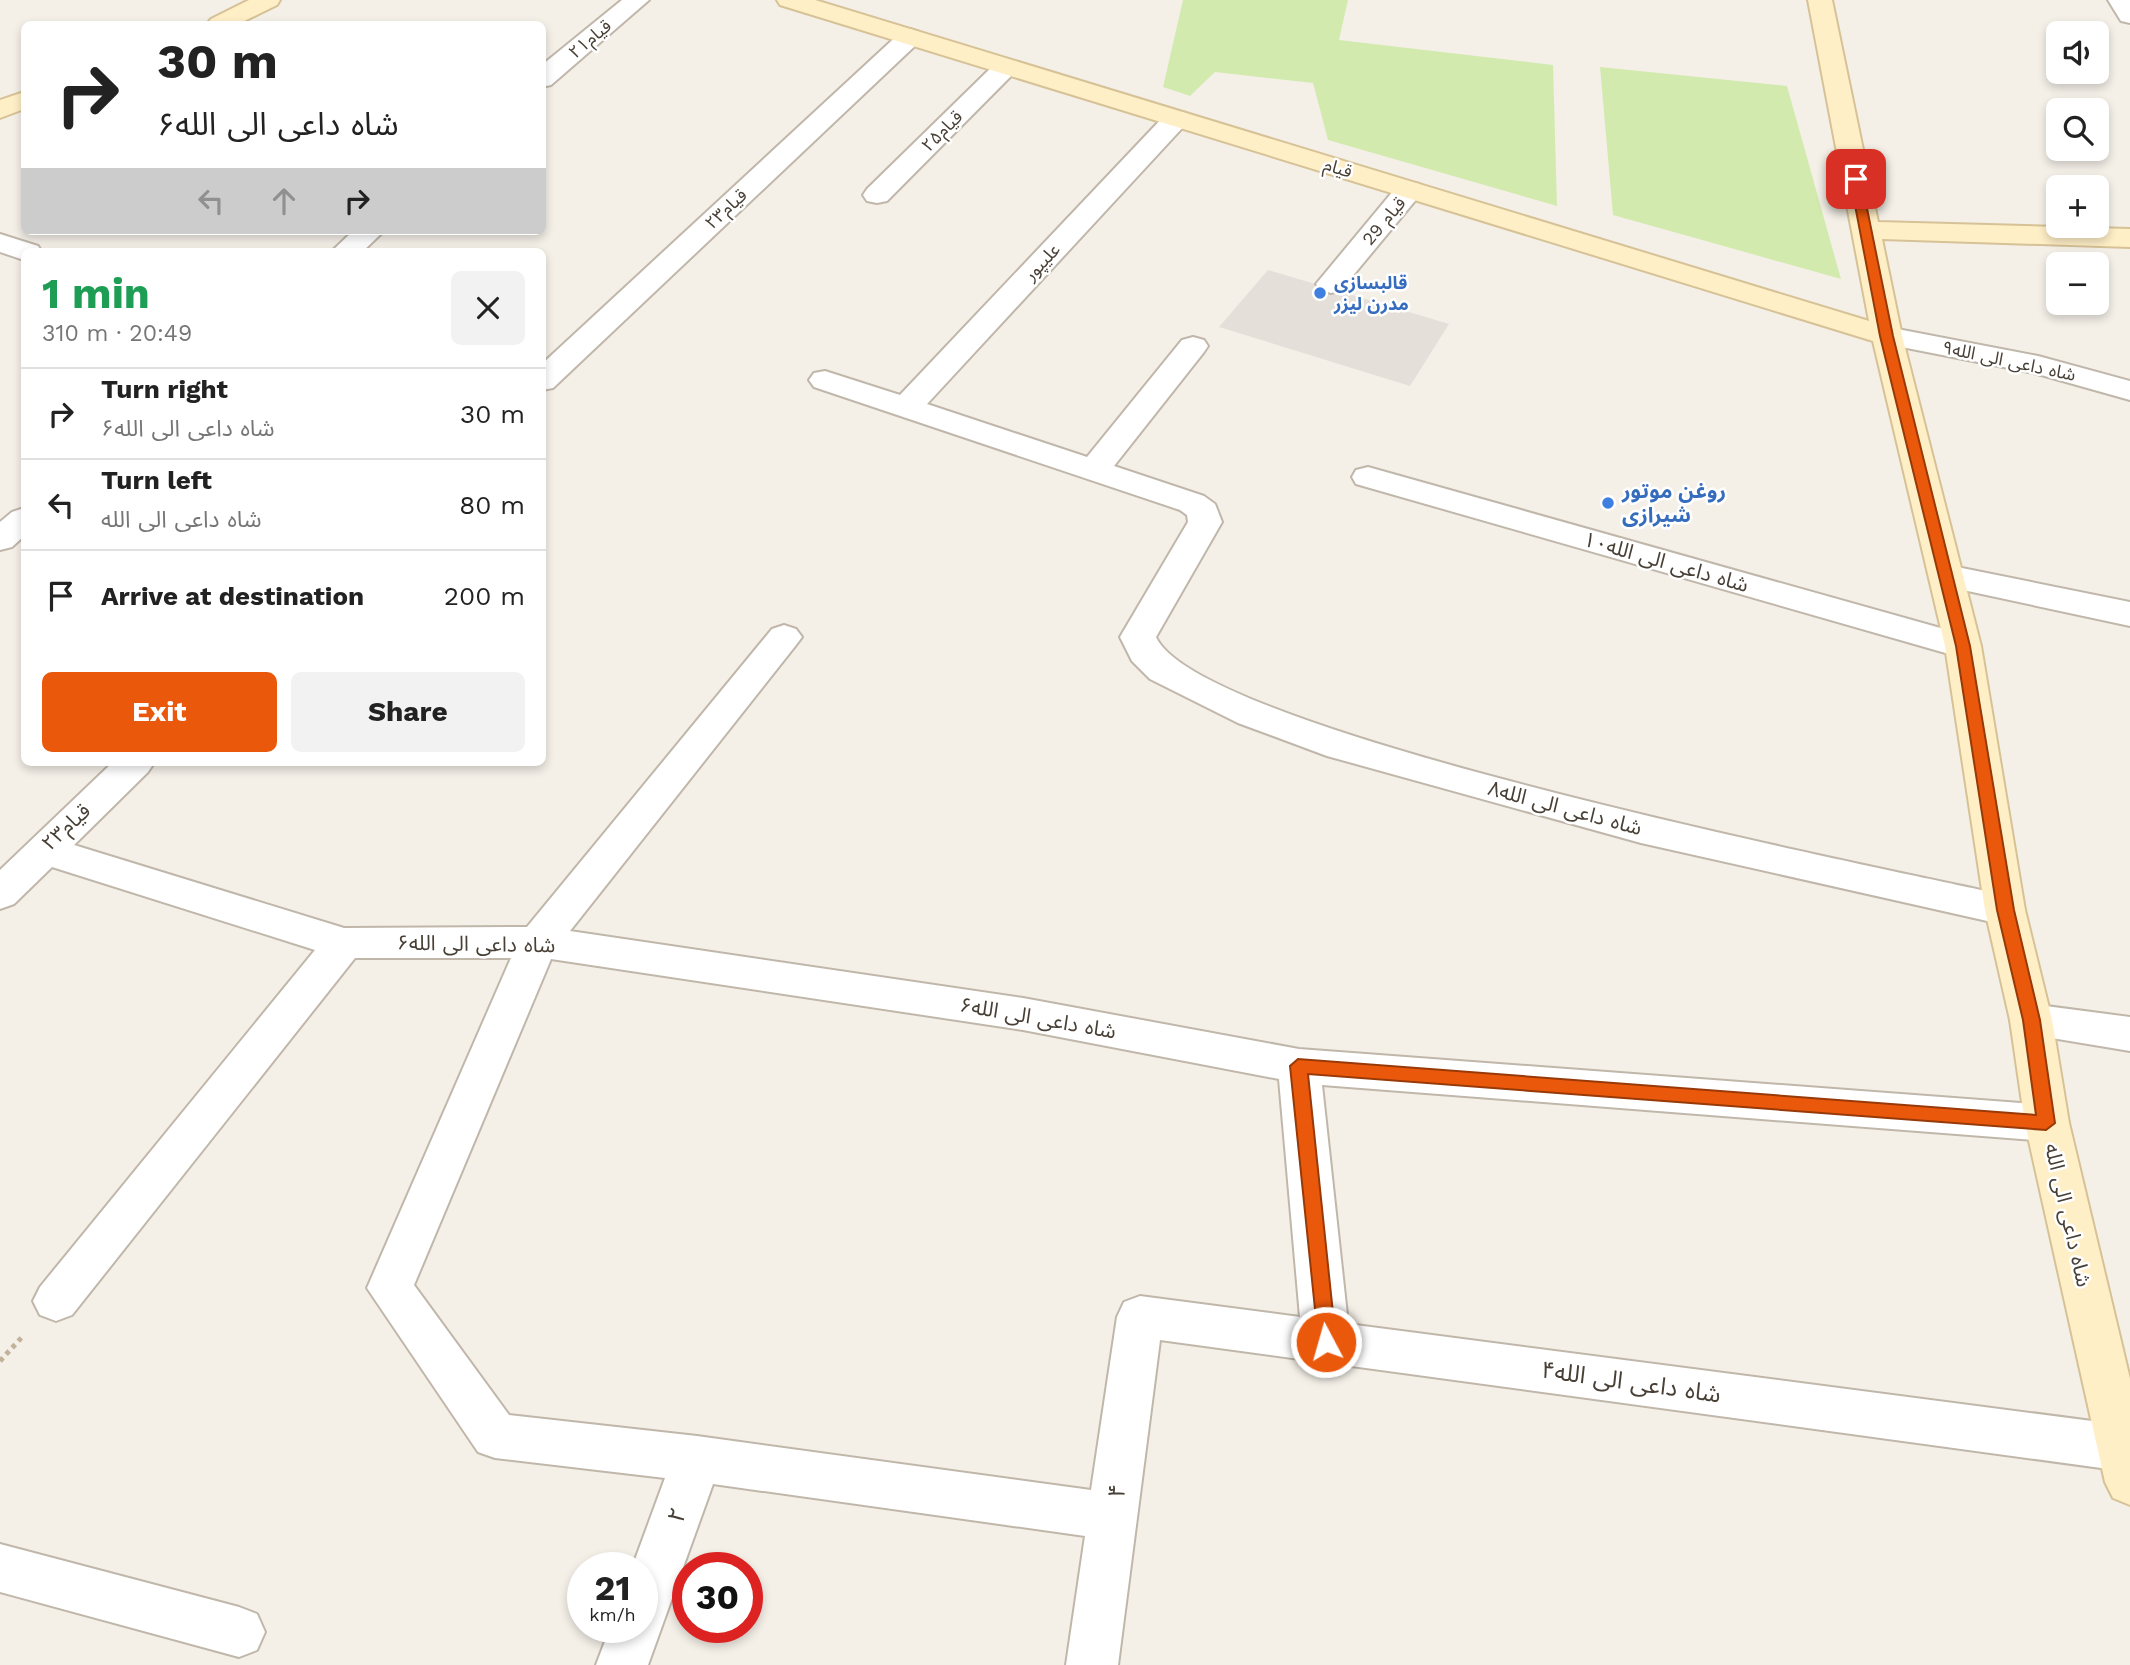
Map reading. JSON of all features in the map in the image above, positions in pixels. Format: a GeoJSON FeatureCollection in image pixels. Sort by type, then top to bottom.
{"type":"FeatureCollection","features":[{"type":"Feature","properties":{"kind":"street"},"geometry":{"type":"LineString","coordinates":[[230,21],[268,0]]}},
{"type":"Feature","properties":{"kind":"street","name":"قیام۲۱"},"geometry":{"type":"LineString","coordinates":[[546,76],[637,0]]}},
{"type":"Feature","properties":{"kind":"street","name":"قیام"},"geometry":{"type":"LineString","coordinates":[[789,0],[1887,336]]}},
{"type":"Feature","properties":{"kind":"street","name":"شاه داعی الی الله"},"geometry":{"type":"LineString","coordinates":[[1820,0],[1887,336],[1963,646],[2006,910],[2031,1020],[2046,1123],[2127,1465]]}},
{"type":"Feature","properties":{"kind":"street"},"geometry":{"type":"LineString","coordinates":[[2120,0],[2130,16]]}},
{"type":"Feature","properties":{"kind":"street","name":"قیام۲۳"},"geometry":{"type":"LineString","coordinates":[[546,377],[910,37]]}},
{"type":"Feature","properties":{"kind":"street","name":"قیام۲۵"},"geometry":{"type":"LineString","coordinates":[[877,195],[1006,67]]}},
{"type":"Feature","properties":{"kind":"street"},"geometry":{"type":"LineString","coordinates":[[0,110],[21,101]]}},
{"type":"Feature","properties":{"kind":"street","name":"علیپور"},"geometry":{"type":"LineString","coordinates":[[907,406],[1176,119]]}},
{"type":"Feature","properties":{"kind":"street","name":"قیام 29"},"geometry":{"type":"LineString","coordinates":[[1331,284],[1409,190]]}},
{"type":"Feature","properties":{"kind":"street"},"geometry":{"type":"LineString","coordinates":[[1866,230],[2130,239]]}},
{"type":"Feature","properties":{"kind":"street"},"geometry":{"type":"LineString","coordinates":[[350,248],[365,235]]}},
{"type":"Feature","properties":{"kind":"street"},"geometry":{"type":"LineString","coordinates":[[0,243],[21,250]]}},
{"type":"Feature","properties":{"kind":"street","name":"شاه داعی الی الله۹"},"geometry":{"type":"LineString","coordinates":[[1887,336],[2038,365],[2130,391]]}},
{"type":"Feature","properties":{"kind":"street"},"geometry":{"type":"LineString","coordinates":[[825,380],[1094,468],[1193,346]]}},
{"type":"Feature","properties":{"kind":"street","name":"شاه داعی الی الله۸"},"geometry":{"type":"LineString","coordinates":[[1094,468],[1192,503],[1203,511],[1205,522],[1138,637],[1145,653],[1163,670],[1251,715],[1340,747],[1641,829],[2006,910]]}},
{"type":"Feature","properties":{"kind":"street","name":"شاه داعی الی الله۱۰"},"geometry":{"type":"LineString","coordinates":[[1368,477],[1963,646]]}},
{"type":"Feature","properties":{"kind":"street"},"geometry":{"type":"LineString","coordinates":[[0,539],[21,522]]}},
{"type":"Feature","properties":{"kind":"street"},"geometry":{"type":"LineString","coordinates":[[1947,576],[2130,614]]}},
{"type":"Feature","properties":{"kind":"street"},"geometry":{"type":"LineString","coordinates":[[784,637],[538,942],[390,1288],[495,1436],[697,1459],[1114,1517]]}},
{"type":"Feature","properties":{"kind":"street","name":"قیام۲۳"},"geometry":{"type":"LineString","coordinates":[[0,894],[42,850],[132,766]]}},
{"type":"Feature","properties":{"kind":"street","name":"شاه داعی الی الله۶"},"geometry":{"type":"LineString","coordinates":[[42,850],[344,943],[538,942],[1023,1014],[1298,1066],[2046,1123]]}},
{"type":"Feature","properties":{"kind":"street"},"geometry":{"type":"LineString","coordinates":[[56,1301],[344,943]]}},
{"type":"Feature","properties":{"kind":"street"},"geometry":{"type":"LineString","coordinates":[[2031,1020],[2130,1034]]}},
{"type":"Feature","properties":{"kind":"street"},"geometry":{"type":"LineString","coordinates":[[1298,1066],[1326,1342]]}},
{"type":"Feature","properties":{"kind":"street","name":"شاه داعی الی الله۴"},"geometry":{"type":"LineString","coordinates":[[1140,1317],[1326,1342],[2127,1465]]}},
{"type":"Feature","properties":{"kind":"street","name":"۴"},"geometry":{"type":"LineString","coordinates":[[1092,1665],[1140,1317]]}},
{"type":"Feature","properties":{"kind":"street","name":"۲"},"geometry":{"type":"LineString","coordinates":[[658,1566],[697,1459]]}},
{"type":"Feature","properties":{"kind":"street"},"geometry":{"type":"LineString","coordinates":[[0,1568],[239,1632]]}},
{"type":"Feature","properties":{"kind":"street"},"geometry":{"type":"LineString","coordinates":[[622,1665],[630,1643]]}},
{"type":"Feature","properties":{"kind":"shaded area","name":"قالبسازی مدرن لیزر"},"geometry":{"type":"Polygon","coordinates":[[[1268,270],[1449,324],[1410,386],[1219,327],[1268,270]]]}},
{"type":"Feature","properties":{"kind":"green space"},"geometry":{"type":"Polygon","coordinates":[[[1183,0],[1348,0],[1339,40],[1553,65],[1557,206],[1328,140],[1313,83],[1215,72],[1190,96],[1163,87],[1183,0]]]}},
{"type":"Feature","properties":{"kind":"green space"},"geometry":{"type":"Polygon","coordinates":[[[1600,67],[1787,86],[1841,279],[1613,215],[1600,67]]]}},
{"type":"Feature","properties":{"kind":"place","name":"قالبسازی مدرن لیزر"},"geometry":{"type":"Point","coordinates":[1320,293]}},
{"type":"Feature","properties":{"kind":"place","name":"روغن موتور شیرازی"},"geometry":{"type":"Point","coordinates":[1608,503]}},
{"type":"Feature","properties":{"kind":"route"},"geometry":{"type":"LineString","coordinates":[[1326,1342],[1298,1066],[2046,1123],[2031,1020],[2006,910],[1963,646],[1887,336],[1856,179]]}}]}
